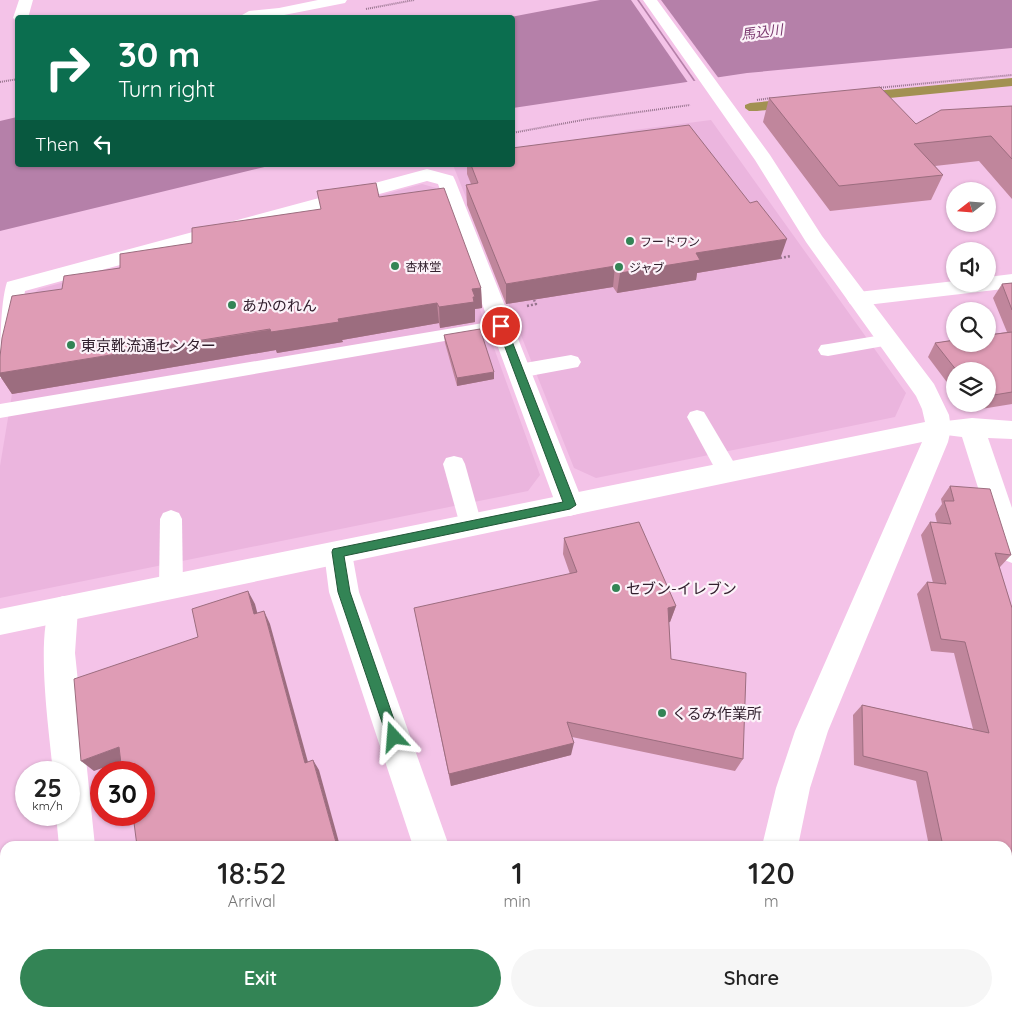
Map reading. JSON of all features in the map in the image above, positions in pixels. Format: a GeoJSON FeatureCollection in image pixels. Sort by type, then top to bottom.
{"type":"FeatureCollection","features":[{"type":"Feature","properties":{"kind":"street"},"geometry":{"type":"LineString","coordinates":[[18,15],[26,0]]}},
{"type":"Feature","properties":{"kind":"street"},"geometry":{"type":"LineString","coordinates":[[248,11],[279,12],[340,0]]}},
{"type":"Feature","properties":{"kind":"street"},"geometry":{"type":"LineString","coordinates":[[650,0],[764,159],[813,238],[932,400],[938,416],[935,442],[800,758],[786,811],[781,841]]}},
{"type":"Feature","properties":{"kind":"street"},"geometry":{"type":"LineString","coordinates":[[0,370],[15,287],[427,175],[446,180],[570,505]]}},
{"type":"Feature","properties":{"kind":"street"},"geometry":{"type":"LineString","coordinates":[[858,299],[1012,281]]}},
{"type":"Feature","properties":{"kind":"street"},"geometry":{"type":"LineString","coordinates":[[972,427],[1012,551]]}},
{"type":"Feature","properties":{"kind":"street"},"geometry":{"type":"LineString","coordinates":[[0,622],[938,429],[972,427],[1012,430]]}},
{"type":"Feature","properties":{"kind":"street"},"geometry":{"type":"LineString","coordinates":[[338,552],[344,592],[429,841]]}},
{"type":"Feature","properties":{"kind":"street"},"geometry":{"type":"LineString","coordinates":[[63,609],[60,652],[77,841]]}},
{"type":"Feature","properties":{"kind":"lane"},"geometry":{"type":"LineString","coordinates":[[0,411],[501,326]]}},
{"type":"Feature","properties":{"kind":"lane"},"geometry":{"type":"LineString","coordinates":[[828,350],[888,340]]}},
{"type":"Feature","properties":{"kind":"lane"},"geometry":{"type":"LineString","coordinates":[[519,371],[571,362]]}},
{"type":"Feature","properties":{"kind":"lane"},"geometry":{"type":"LineString","coordinates":[[697,417],[728,472]]}},
{"type":"Feature","properties":{"kind":"lane"},"geometry":{"type":"LineString","coordinates":[[454,464],[472,525]]}},
{"type":"Feature","properties":{"kind":"lane"},"geometry":{"type":"LineString","coordinates":[[171,519],[171,587]]}},
{"type":"Feature","properties":{"kind":"path"},"geometry":{"type":"LineString","coordinates":[[361,10],[414,0]]}},
{"type":"Feature","properties":{"kind":"path"},"geometry":{"type":"LineString","coordinates":[[874,88],[1012,75]]}},
{"type":"Feature","properties":{"kind":"path"},"geometry":{"type":"LineString","coordinates":[[0,82],[15,80]]}},
{"type":"Feature","properties":{"kind":"path"},"geometry":{"type":"LineString","coordinates":[[756,100],[776,98]]}},
{"type":"Feature","properties":{"kind":"path"},"geometry":{"type":"LineString","coordinates":[[515,132],[605,116],[691,104]]}},
{"type":"Feature","properties":{"kind":"shaded area"},"geometry":{"type":"Polygon","coordinates":[[[1012,78],[1012,86],[757,111],[749,111],[745,108],[745,105],[750,103],[1012,78]]]}},
{"type":"Feature","properties":{"kind":"shaded area"},"geometry":{"type":"Polygon","coordinates":[[[711,120],[906,393],[895,417],[596,478],[574,468],[454,167],[515,167],[515,151],[634,130],[711,120]]]}},
{"type":"Feature","properties":{"kind":"shaded area"},"geometry":{"type":"Polygon","coordinates":[[[422,184],[436,188],[540,475],[528,491],[0,598],[0,466],[28,298],[39,289],[422,184]]]}},
{"type":"Feature","properties":{"kind":"water","name":"馬込川"},"geometry":{"type":"Polygon","coordinates":[[[600,0],[1012,0],[1012,48],[747,73],[515,108],[515,16],[600,0]]]}},
{"type":"Feature","properties":{"kind":"water"},"geometry":{"type":"Polygon","coordinates":[[[15,117],[15,167],[265,167],[0,231],[0,121],[15,117]]]}},
{"type":"Feature","properties":{"kind":"pier"},"geometry":{"type":"Polygon","coordinates":[[[631,0],[637,0],[695,83],[689,84],[631,0]]]}},
{"type":"Feature","properties":{"kind":"pier"},"geometry":{"type":"Polygon","coordinates":[[[639,0],[661,0],[720,80],[697,83],[639,0]]]}},
{"type":"Feature","properties":{"kind":"building"},"geometry":{"type":"Polygon","coordinates":[[[880,87],[916,124],[941,110],[1012,106],[1012,159],[991,136],[914,144],[943,175],[839,186],[769,98],[880,87]]]}},
{"type":"Feature","properties":{"kind":"building","name":"フードワン"},"geometry":{"type":"Polygon","coordinates":[[[689,125],[750,203],[757,201],[787,239],[696,253],[700,260],[620,273],[615,266],[506,284],[466,185],[478,183],[472,167],[515,167],[515,148],[689,125]]]}},
{"type":"Feature","properties":{"kind":"building"},"geometry":{"type":"Polygon","coordinates":[[[376,183],[379,197],[444,188],[481,288],[472,289],[475,297],[473,297],[474,302],[439,307],[437,303],[338,319],[339,322],[271,332],[270,329],[0,373],[2,338],[12,296],[62,289],[64,276],[120,268],[120,254],[192,243],[192,228],[321,209],[317,191],[376,183]]]}},
{"type":"Feature","properties":{"kind":"building"},"geometry":{"type":"Polygon","coordinates":[[[1012,283],[1012,310],[1002,284],[1012,283]]]}},
{"type":"Feature","properties":{"kind":"building"},"geometry":{"type":"Polygon","coordinates":[[[480,329],[494,372],[457,378],[444,335],[480,329]]]}},
{"type":"Feature","properties":{"kind":"building"},"geometry":{"type":"Polygon","coordinates":[[[1012,332],[1012,392],[996,395],[996,362],[950,362],[935,343],[946,341],[946,352],[996,352],[996,334],[1012,332]]]}},
{"type":"Feature","properties":{"kind":"building"},"geometry":{"type":"Polygon","coordinates":[[[950,486],[990,489],[1011,555],[995,553],[1012,608],[1012,841],[942,841],[927,772],[863,756],[862,705],[989,733],[965,642],[941,639],[927,582],[946,584],[930,522],[951,524],[944,501],[954,501],[950,486]]]}},
{"type":"Feature","properties":{"kind":"building"},"geometry":{"type":"Polygon","coordinates":[[[639,522],[676,606],[668,608],[671,659],[746,673],[743,759],[567,722],[574,743],[449,774],[414,608],[577,572],[564,538],[639,522]]]}},
{"type":"Feature","properties":{"kind":"building"},"geometry":{"type":"Polygon","coordinates":[[[248,591],[254,614],[264,611],[305,763],[313,760],[336,841],[136,841],[134,826],[155,826],[155,761],[121,761],[119,747],[81,761],[74,679],[198,637],[192,609],[248,591]]]}},
{"type":"Feature","properties":{"kind":"place","name":"フードワン"},"geometry":{"type":"Point","coordinates":[630,241]}},
{"type":"Feature","properties":{"kind":"place","name":"杏林堂"},"geometry":{"type":"Point","coordinates":[395,266]}},
{"type":"Feature","properties":{"kind":"place","name":"ジャブ"},"geometry":{"type":"Point","coordinates":[619,267]}},
{"type":"Feature","properties":{"kind":"place","name":"あかのれん"},"geometry":{"type":"Point","coordinates":[232,305]}},
{"type":"Feature","properties":{"kind":"place","name":"東京靴流通センター"},"geometry":{"type":"Point","coordinates":[71,345]}},
{"type":"Feature","properties":{"kind":"place","name":"セブン-イレブン"},"geometry":{"type":"Point","coordinates":[616,588]}},
{"type":"Feature","properties":{"kind":"place","name":"くるみ作業所"},"geometry":{"type":"Point","coordinates":[662,713]}},
{"type":"Feature","properties":{"kind":"route"},"geometry":{"type":"LineString","coordinates":[[394,737],[344,592],[338,552],[570,505],[501,326]]}}]}
